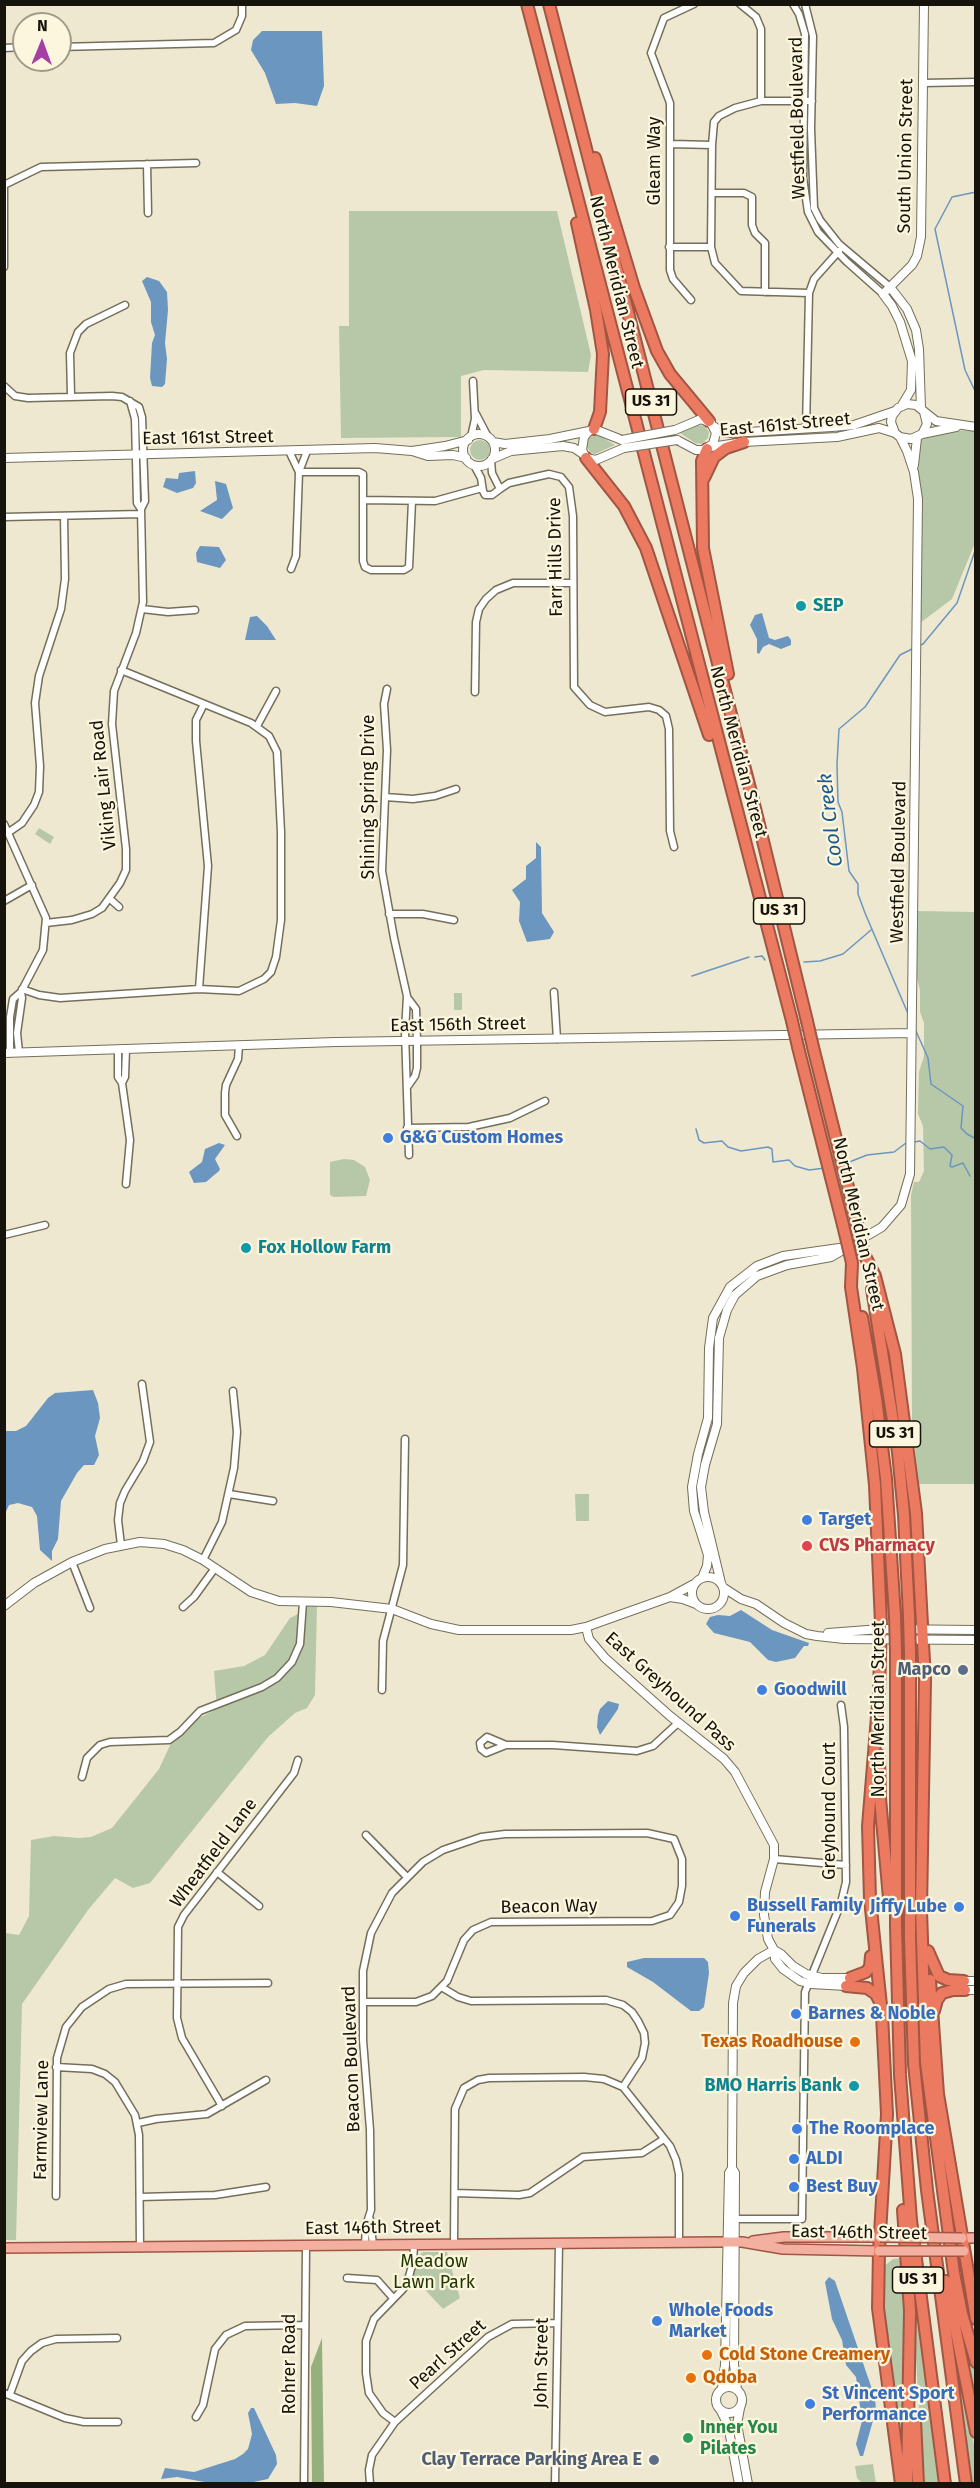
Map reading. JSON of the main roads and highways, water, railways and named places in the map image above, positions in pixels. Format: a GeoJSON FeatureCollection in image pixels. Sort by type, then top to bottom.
{"type":"FeatureCollection","features":[{"type":"Feature","properties":{"kind":"highway","name":"North Meridian Street"},"geometry":{"type":"LineString","coordinates":[[527,4],[843,1225],[852,1263],[880,1424],[891,1532],[895,1616],[897,2008],[900,2075],[911,2220],[945,2484]]}},
{"type":"Feature","properties":{"kind":"highway","name":"North Meridian Street"},"geometry":{"type":"LineString","coordinates":[[549,4],[753,800],[855,1215],[884,1353],[897,1443],[904,1515],[909,1616],[910,1974],[916,2082],[927,2190],[966,2484]]}},
{"type":"Feature","properties":{"kind":"highway"},"geometry":{"type":"LineString","coordinates":[[540,53],[602,342],[603,380],[600,412],[591,430]]}},
{"type":"Feature","properties":{"kind":"highway"},"geometry":{"type":"LineString","coordinates":[[570,86],[653,342],[670,374],[712,424]]}},
{"type":"Feature","properties":{"kind":"highway"},"geometry":{"type":"LineString","coordinates":[[702,487],[707,468],[714,457],[726,448],[744,442]]}},
{"type":"Feature","properties":{"kind":"highway"},"geometry":{"type":"LineString","coordinates":[[709,448],[702,461],[705,568],[753,800]]}},
{"type":"Feature","properties":{"kind":"highway"},"geometry":{"type":"LineString","coordinates":[[585,456],[624,506],[646,548],[745,844]]}},
{"type":"Feature","properties":{"kind":"highway"},"geometry":{"type":"LineString","coordinates":[[864,1254],[875,1275],[900,1382],[916,1513],[924,1635],[921,1909],[927,2070],[954,2272],[975,2362]]}},
{"type":"Feature","properties":{"kind":"highway"},"geometry":{"type":"LineString","coordinates":[[852,1263],[851,1287],[863,1368],[875,1485],[881,1634],[879,1783],[897,2008]]}},
{"type":"Feature","properties":{"kind":"highway"},"geometry":{"type":"LineString","coordinates":[[879,1692],[869,1808],[869,1871],[882,2015],[886,2114],[879,2251],[880,2327],[902,2484]]}},
{"type":"Feature","properties":{"kind":"highway"},"geometry":{"type":"LineString","coordinates":[[923,1837],[934,2050],[941,2117],[975,2319]]}},
{"type":"Feature","properties":{"kind":"highway"},"geometry":{"type":"LineString","coordinates":[[872,1917],[870,1967],[864,1974],[848,1982],[870,1989],[879,2000],[882,2015]]}},
{"type":"Feature","properties":{"kind":"highway"},"geometry":{"type":"LineString","coordinates":[[928,1951],[939,1976],[970,1985]]}},
{"type":"Feature","properties":{"kind":"highway"},"geometry":{"type":"LineString","coordinates":[[934,2050],[934,2011],[937,2000],[940,1995],[949,1990],[970,1985]]}},
{"type":"Feature","properties":{"kind":"highway"},"geometry":{"type":"LineString","coordinates":[[900,2075],[901,2182],[918,2484]]}},
{"type":"Feature","properties":{"kind":"highway"},"geometry":{"type":"LineString","coordinates":[[927,2190],[975,2432]]}},
{"type":"Feature","properties":{"kind":"highway"},"geometry":{"type":"LineString","coordinates":[[907,2484],[910,2342]]}},
{"type":"Feature","properties":{"kind":"main road","name":"East 146th Street"},"geometry":{"type":"LineString","coordinates":[[4,2248],[734,2242],[784,2237],[975,2238]]}},
{"type":"Feature","properties":{"kind":"main road","name":"East 146th Street"},"geometry":{"type":"LineString","coordinates":[[734,2242],[783,2249],[975,2251]]}},
{"type":"Feature","properties":{"kind":"water"},"geometry":{"type":"Polygon","coordinates":[[[262,31],[322,31],[324,86],[317,106],[295,103],[276,104],[265,73],[251,50],[253,40],[262,31]]]}},
{"type":"Feature","properties":{"kind":"water"},"geometry":{"type":"Polygon","coordinates":[[[147,277],[159,281],[167,292],[165,343],[167,359],[165,384],[162,387],[152,386],[150,378],[152,343],[155,335],[151,322],[151,302],[142,281],[147,277]]]}},
{"type":"Feature","properties":{"kind":"water"},"geometry":{"type":"Polygon","coordinates":[[[195,471],[196,483],[193,488],[177,493],[163,487],[166,478],[178,479],[179,473],[195,471]]]}},
{"type":"Feature","properties":{"kind":"water"},"geometry":{"type":"Polygon","coordinates":[[[215,481],[226,484],[233,508],[222,519],[200,511],[217,500],[215,481]]]}},
{"type":"Feature","properties":{"kind":"water"},"geometry":{"type":"Polygon","coordinates":[[[200,546],[219,547],[226,560],[220,568],[197,562],[196,553],[200,546]]]}},
{"type":"Feature","properties":{"kind":"water"},"geometry":{"type":"Polygon","coordinates":[[[762,613],[769,638],[775,640],[788,636],[791,645],[781,649],[769,644],[763,647],[759,654],[757,653],[757,639],[750,625],[755,615],[762,613]]]}},
{"type":"Feature","properties":{"kind":"water"},"geometry":{"type":"Polygon","coordinates":[[[257,616],[276,640],[245,640],[250,617],[257,616]]]}},
{"type":"Feature","properties":{"kind":"water"},"geometry":{"type":"Polygon","coordinates":[[[536,842],[541,847],[542,913],[554,932],[550,939],[527,942],[519,921],[520,902],[512,890],[526,879],[526,866],[536,858],[536,842]]]}},
{"type":"Feature","properties":{"kind":"water"},"geometry":{"type":"Polygon","coordinates":[[[219,1143],[225,1145],[215,1159],[219,1171],[206,1182],[194,1183],[189,1172],[202,1162],[205,1149],[219,1143]]]}},
{"type":"Feature","properties":{"kind":"water"},"geometry":{"type":"Polygon","coordinates":[[[93,1390],[100,1418],[95,1436],[99,1455],[94,1465],[84,1465],[77,1473],[61,1501],[58,1539],[52,1551],[52,1561],[40,1550],[37,1516],[32,1507],[18,1503],[9,1505],[5,1514],[5,1431],[16,1431],[26,1426],[48,1398],[55,1393],[93,1390]]]}},
{"type":"Feature","properties":{"kind":"water"},"geometry":{"type":"Polygon","coordinates":[[[741,1610],[772,1630],[809,1643],[808,1646],[804,1646],[795,1658],[776,1662],[768,1660],[750,1642],[714,1633],[706,1624],[710,1617],[730,1616],[741,1610]]]}},
{"type":"Feature","properties":{"kind":"water"},"geometry":{"type":"Polygon","coordinates":[[[608,1701],[619,1704],[618,1709],[600,1735],[597,1727],[598,1715],[600,1709],[608,1701]]]}},
{"type":"Feature","properties":{"kind":"water"},"geometry":{"type":"Polygon","coordinates":[[[644,1958],[704,1958],[708,1962],[709,1973],[704,2007],[699,2011],[691,2011],[653,1982],[627,1967],[627,1962],[644,1958]]]}},
{"type":"Feature","properties":{"kind":"water"},"geometry":{"type":"Polygon","coordinates":[[[829,2277],[835,2281],[875,2398],[876,2410],[863,2456],[860,2456],[856,2444],[862,2421],[856,2377],[846,2365],[842,2340],[832,2319],[825,2282],[829,2277]]]}},
{"type":"Feature","properties":{"kind":"water"},"geometry":{"type":"Polygon","coordinates":[[[251,2408],[254,2408],[276,2455],[277,2464],[268,2479],[244,2484],[210,2483],[177,2477],[161,2479],[165,2468],[194,2472],[235,2459],[243,2454],[248,2449],[252,2434],[248,2413],[251,2408]]]}},
{"type":"Feature","properties":{"kind":"waterway","name":"Cool Creek"},"geometry":{"type":"LineString","coordinates":[[976,192],[952,197],[935,229],[965,370],[976,393]]}},
{"type":"Feature","properties":{"kind":"waterway","name":"Cool Creek"},"geometry":{"type":"LineString","coordinates":[[918,646],[923,644],[957,603],[976,548]]}},
{"type":"Feature","properties":{"kind":"waterway","name":"Cool Creek"},"geometry":{"type":"LineString","coordinates":[[909,1016],[865,913],[858,894],[858,884],[849,871],[842,812],[838,802],[837,764],[839,729],[865,707],[900,655],[914,648]]}},
{"type":"Feature","properties":{"kind":"waterway"},"geometry":{"type":"LineString","coordinates":[[804,962],[820,961],[843,954],[871,930]]}},
{"type":"Feature","properties":{"kind":"waterway"},"geometry":{"type":"LineString","coordinates":[[755,957],[762,956],[765,960]]}},
{"type":"Feature","properties":{"kind":"waterway"},"geometry":{"type":"LineString","coordinates":[[692,976],[749,957]]}},
{"type":"Feature","properties":{"kind":"waterway","name":"Cool Creek"},"geometry":{"type":"LineString","coordinates":[[915,1029],[928,1058],[931,1084],[963,1106],[961,1128],[976,1139]]}},
{"type":"Feature","properties":{"kind":"waterway"},"geometry":{"type":"LineString","coordinates":[[696,1129],[699,1140],[704,1143],[722,1141],[728,1147],[741,1151],[768,1147],[772,1149],[773,1162],[789,1160],[795,1166],[809,1170],[825,1168]]}},
{"type":"Feature","properties":{"kind":"waterway"},"geometry":{"type":"LineString","coordinates":[[914,1142],[920,1141],[930,1149],[944,1147],[952,1155],[950,1166],[963,1163],[970,1176]]}},
{"type":"Feature","properties":{"kind":"waterway"},"geometry":{"type":"LineString","coordinates":[[847,1163],[867,1155],[894,1152],[906,1143]]}},
{"type":"Feature","properties":{"kind":"place","name":"SEP"},"geometry":{"type":"Point","coordinates":[801,606]}},
{"type":"Feature","properties":{"kind":"place","name":"G&G Custom Homes"},"geometry":{"type":"Point","coordinates":[388,1138]}},
{"type":"Feature","properties":{"kind":"place","name":"Fox Hollow Farm"},"geometry":{"type":"Point","coordinates":[246,1248]}},
{"type":"Feature","properties":{"kind":"place","name":"Target"},"geometry":{"type":"Point","coordinates":[807,1520]}},
{"type":"Feature","properties":{"kind":"place","name":"CVS Pharmacy"},"geometry":{"type":"Point","coordinates":[807,1546]}},
{"type":"Feature","properties":{"kind":"place","name":"Mapco"},"geometry":{"type":"Point","coordinates":[963,1670]}},
{"type":"Feature","properties":{"kind":"place","name":"Goodwill"},"geometry":{"type":"Point","coordinates":[762,1690]}},
{"type":"Feature","properties":{"kind":"place","name":"Jiffy Lube"},"geometry":{"type":"Point","coordinates":[959,1907]}},
{"type":"Feature","properties":{"kind":"place","name":"Bussell Family Funerals"},"geometry":{"type":"Point","coordinates":[735,1916]}},
{"type":"Feature","properties":{"kind":"place","name":"Barnes & Noble"},"geometry":{"type":"Point","coordinates":[796,2014]}},
{"type":"Feature","properties":{"kind":"place","name":"Texas Roadhouse"},"geometry":{"type":"Point","coordinates":[855,2042]}},
{"type":"Feature","properties":{"kind":"place","name":"BMO Harris Bank"},"geometry":{"type":"Point","coordinates":[854,2086]}},
{"type":"Feature","properties":{"kind":"place","name":"The Roomplace"},"geometry":{"type":"Point","coordinates":[797,2129]}},
{"type":"Feature","properties":{"kind":"place","name":"ALDI"},"geometry":{"type":"Point","coordinates":[794,2159]}},
{"type":"Feature","properties":{"kind":"place","name":"Best Buy"},"geometry":{"type":"Point","coordinates":[794,2187]}},
{"type":"Feature","properties":{"kind":"place","name":"Whole Foods Market"},"geometry":{"type":"Point","coordinates":[657,2321]}},
{"type":"Feature","properties":{"kind":"place","name":"Cold Stone Creamery"},"geometry":{"type":"Point","coordinates":[707,2355]}},
{"type":"Feature","properties":{"kind":"place","name":"Qdoba"},"geometry":{"type":"Point","coordinates":[691,2378]}},
{"type":"Feature","properties":{"kind":"place","name":"St Vincent Sport Performance"},"geometry":{"type":"Point","coordinates":[810,2404]}},
{"type":"Feature","properties":{"kind":"place","name":"Inner You Pilates"},"geometry":{"type":"Point","coordinates":[688,2438]}},
{"type":"Feature","properties":{"kind":"place","name":"Clay Terrace Parking Area E"},"geometry":{"type":"Point","coordinates":[654,2460]}},
{"type":"Feature","properties":{"kind":"park label","name":"Meadow Lawn Park"},"geometry":{"type":"Point","coordinates":[434,2272]}}]}
